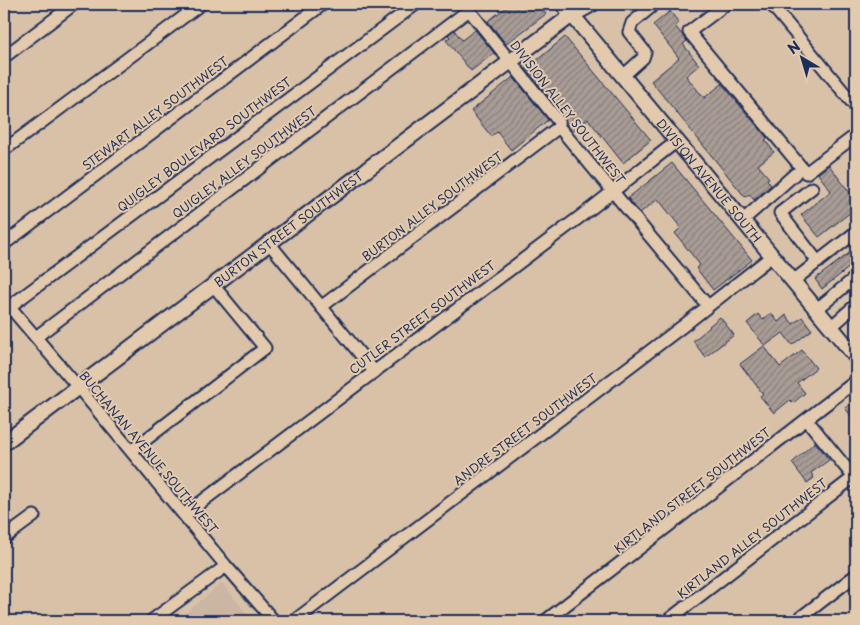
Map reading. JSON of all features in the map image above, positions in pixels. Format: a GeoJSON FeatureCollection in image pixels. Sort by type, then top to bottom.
{"type":"FeatureCollection","features":[{"type":"Feature","properties":{"kind":"main road","name":"DIVISION AVENUE SOUTH"},"geometry":{"type":"LineString","coordinates":[[563,4],[856,357]]}},
{"type":"Feature","properties":{"kind":"main road","name":"BURTON STREET SOUTHWEST"},"geometry":{"type":"LineString","coordinates":[[4,442],[572,15],[592,4]]}},
{"type":"Feature","properties":{"kind":"street"},"geometry":{"type":"LineString","coordinates":[[4,57],[74,4]]}},
{"type":"Feature","properties":{"kind":"street"},"geometry":{"type":"LineString","coordinates":[[4,150],[201,4]]}},
{"type":"Feature","properties":{"kind":"street","name":"STEWART ALLEY SOUTHWEST"},"geometry":{"type":"LineString","coordinates":[[4,244],[323,4]]}},
{"type":"Feature","properties":{"kind":"street","name":"QUIGLEY BOULEVARD SOUTHWEST"},"geometry":{"type":"LineString","coordinates":[[6,304],[416,4]]}},
{"type":"Feature","properties":{"kind":"street"},"geometry":{"type":"LineString","coordinates":[[623,76],[643,58],[645,52],[629,32],[632,22],[651,7],[652,4]]}},
{"type":"Feature","properties":{"kind":"street"},"geometry":{"type":"LineString","coordinates":[[726,4],[689,32],[801,174]]}},
{"type":"Feature","properties":{"kind":"street"},"geometry":{"type":"LineString","coordinates":[[771,4],[856,107]]}},
{"type":"Feature","properties":{"kind":"street","name":"DIVISION ALLEY SOUTHWEST"},"geometry":{"type":"LineString","coordinates":[[467,7],[559,122],[559,127],[708,306]]}},
{"type":"Feature","properties":{"kind":"street","name":"QUIGLEY ALLEY SOUTHWEST"},"geometry":{"type":"LineString","coordinates":[[36,338],[467,7]]}},
{"type":"Feature","properties":{"kind":"street","name":"BURTON ALLEY SOUTHWEST"},"geometry":{"type":"LineString","coordinates":[[321,307],[559,127]]}},
{"type":"Feature","properties":{"kind":"street"},"geometry":{"type":"LineString","coordinates":[[742,221],[801,174],[856,135]]}},
{"type":"Feature","properties":{"kind":"street","name":"CUTLER STREET SOUTHWEST"},"geometry":{"type":"LineString","coordinates":[[184,515],[677,141]]}},
{"type":"Feature","properties":{"kind":"street"},"geometry":{"type":"LineString","coordinates":[[812,188],[780,213],[818,262]]}},
{"type":"Feature","properties":{"kind":"street"},"geometry":{"type":"LineString","coordinates":[[793,281],[856,232]]}},
{"type":"Feature","properties":{"kind":"street"},"geometry":{"type":"LineString","coordinates":[[269,243],[374,371]]}},
{"type":"Feature","properties":{"kind":"street","name":"ANDRE STREET SOUTHWEST"},"geometry":{"type":"LineString","coordinates":[[294,621],[772,256]]}},
{"type":"Feature","properties":{"kind":"street"},"geometry":{"type":"LineString","coordinates":[[817,309],[856,277]]}},
{"type":"Feature","properties":{"kind":"street"},"geometry":{"type":"LineString","coordinates":[[131,451],[265,348],[213,285]]}},
{"type":"Feature","properties":{"kind":"street","name":"BUCHANAN AVENUE SOUTHWEST"},"geometry":{"type":"LineString","coordinates":[[6,304],[274,621]]}},
{"type":"Feature","properties":{"kind":"street"},"geometry":{"type":"LineString","coordinates":[[832,326],[856,305]]}},
{"type":"Feature","properties":{"kind":"street","name":"KIRTLAND STREET SOUTHWEST"},"geometry":{"type":"LineString","coordinates":[[545,621],[856,381]]}},
{"type":"Feature","properties":{"kind":"street"},"geometry":{"type":"LineString","coordinates":[[806,420],[855,479]]}},
{"type":"Feature","properties":{"kind":"street","name":"KIRTLAND ALLEY SOUTHWEST"},"geometry":{"type":"LineString","coordinates":[[667,621],[855,479]]}},
{"type":"Feature","properties":{"kind":"street"},"geometry":{"type":"LineString","coordinates":[[4,538],[34,516]]}},
{"type":"Feature","properties":{"kind":"street"},"geometry":{"type":"LineString","coordinates":[[152,621],[226,566]]}},
{"type":"Feature","properties":{"kind":"street"},"geometry":{"type":"LineString","coordinates":[[796,621],[856,575]]}},
{"type":"Feature","properties":{"kind":"shaded area"},"geometry":{"type":"Polygon","coordinates":[[[222,583],[253,621],[176,621],[222,583]]]}},
{"type":"Feature","properties":{"kind":"building"},"geometry":{"type":"Polygon","coordinates":[[[511,4],[538,4],[546,14],[506,44],[488,21],[511,4]]]}},
{"type":"Feature","properties":{"kind":"building"},"geometry":{"type":"Polygon","coordinates":[[[670,11],[679,23],[675,26],[687,41],[683,44],[699,65],[686,76],[704,98],[722,84],[767,138],[765,140],[774,152],[758,165],[769,178],[767,180],[771,185],[754,200],[749,194],[745,197],[651,81],[679,58],[653,25],[670,11]]]}},
{"type":"Feature","properties":{"kind":"building"},"geometry":{"type":"Polygon","coordinates":[[[454,30],[462,40],[475,30],[494,53],[471,71],[446,40],[450,37],[448,35],[454,30]]]}},
{"type":"Feature","properties":{"kind":"building"},"geometry":{"type":"Polygon","coordinates":[[[565,37],[651,140],[623,163],[588,119],[572,131],[566,124],[565,117],[526,69],[565,37]]]}},
{"type":"Feature","properties":{"kind":"building"},"geometry":{"type":"Polygon","coordinates":[[[513,77],[548,120],[511,150],[497,132],[491,136],[471,111],[513,77]]]}},
{"type":"Feature","properties":{"kind":"building"},"geometry":{"type":"Polygon","coordinates":[[[672,163],[752,260],[713,290],[696,268],[700,265],[675,233],[681,228],[658,199],[640,213],[628,198],[672,163]]]}},
{"type":"Feature","properties":{"kind":"building"},"geometry":{"type":"Polygon","coordinates":[[[829,165],[856,201],[856,208],[819,237],[801,215],[831,191],[818,174],[829,165]]]}},
{"type":"Feature","properties":{"kind":"building"},"geometry":{"type":"Polygon","coordinates":[[[856,248],[856,262],[822,289],[815,279],[856,248]]]}},
{"type":"Feature","properties":{"kind":"building"},"geometry":{"type":"Polygon","coordinates":[[[771,313],[778,322],[786,315],[793,324],[802,317],[812,330],[792,345],[783,333],[765,346],[747,323],[758,314],[763,320],[771,313]]]}},
{"type":"Feature","properties":{"kind":"building"},"geometry":{"type":"Polygon","coordinates":[[[720,317],[734,335],[705,357],[693,341],[720,317]]]}},
{"type":"Feature","properties":{"kind":"building"},"geometry":{"type":"Polygon","coordinates":[[[764,346],[780,367],[802,350],[816,368],[797,383],[805,393],[793,403],[790,400],[774,413],[760,396],[763,394],[740,364],[764,346]]]}},
{"type":"Feature","properties":{"kind":"building"},"geometry":{"type":"Polygon","coordinates":[[[856,398],[856,422],[845,408],[856,398]]]}},
{"type":"Feature","properties":{"kind":"building"},"geometry":{"type":"Polygon","coordinates":[[[815,442],[829,460],[811,473],[814,478],[807,483],[792,463],[815,442]]]}}]}
